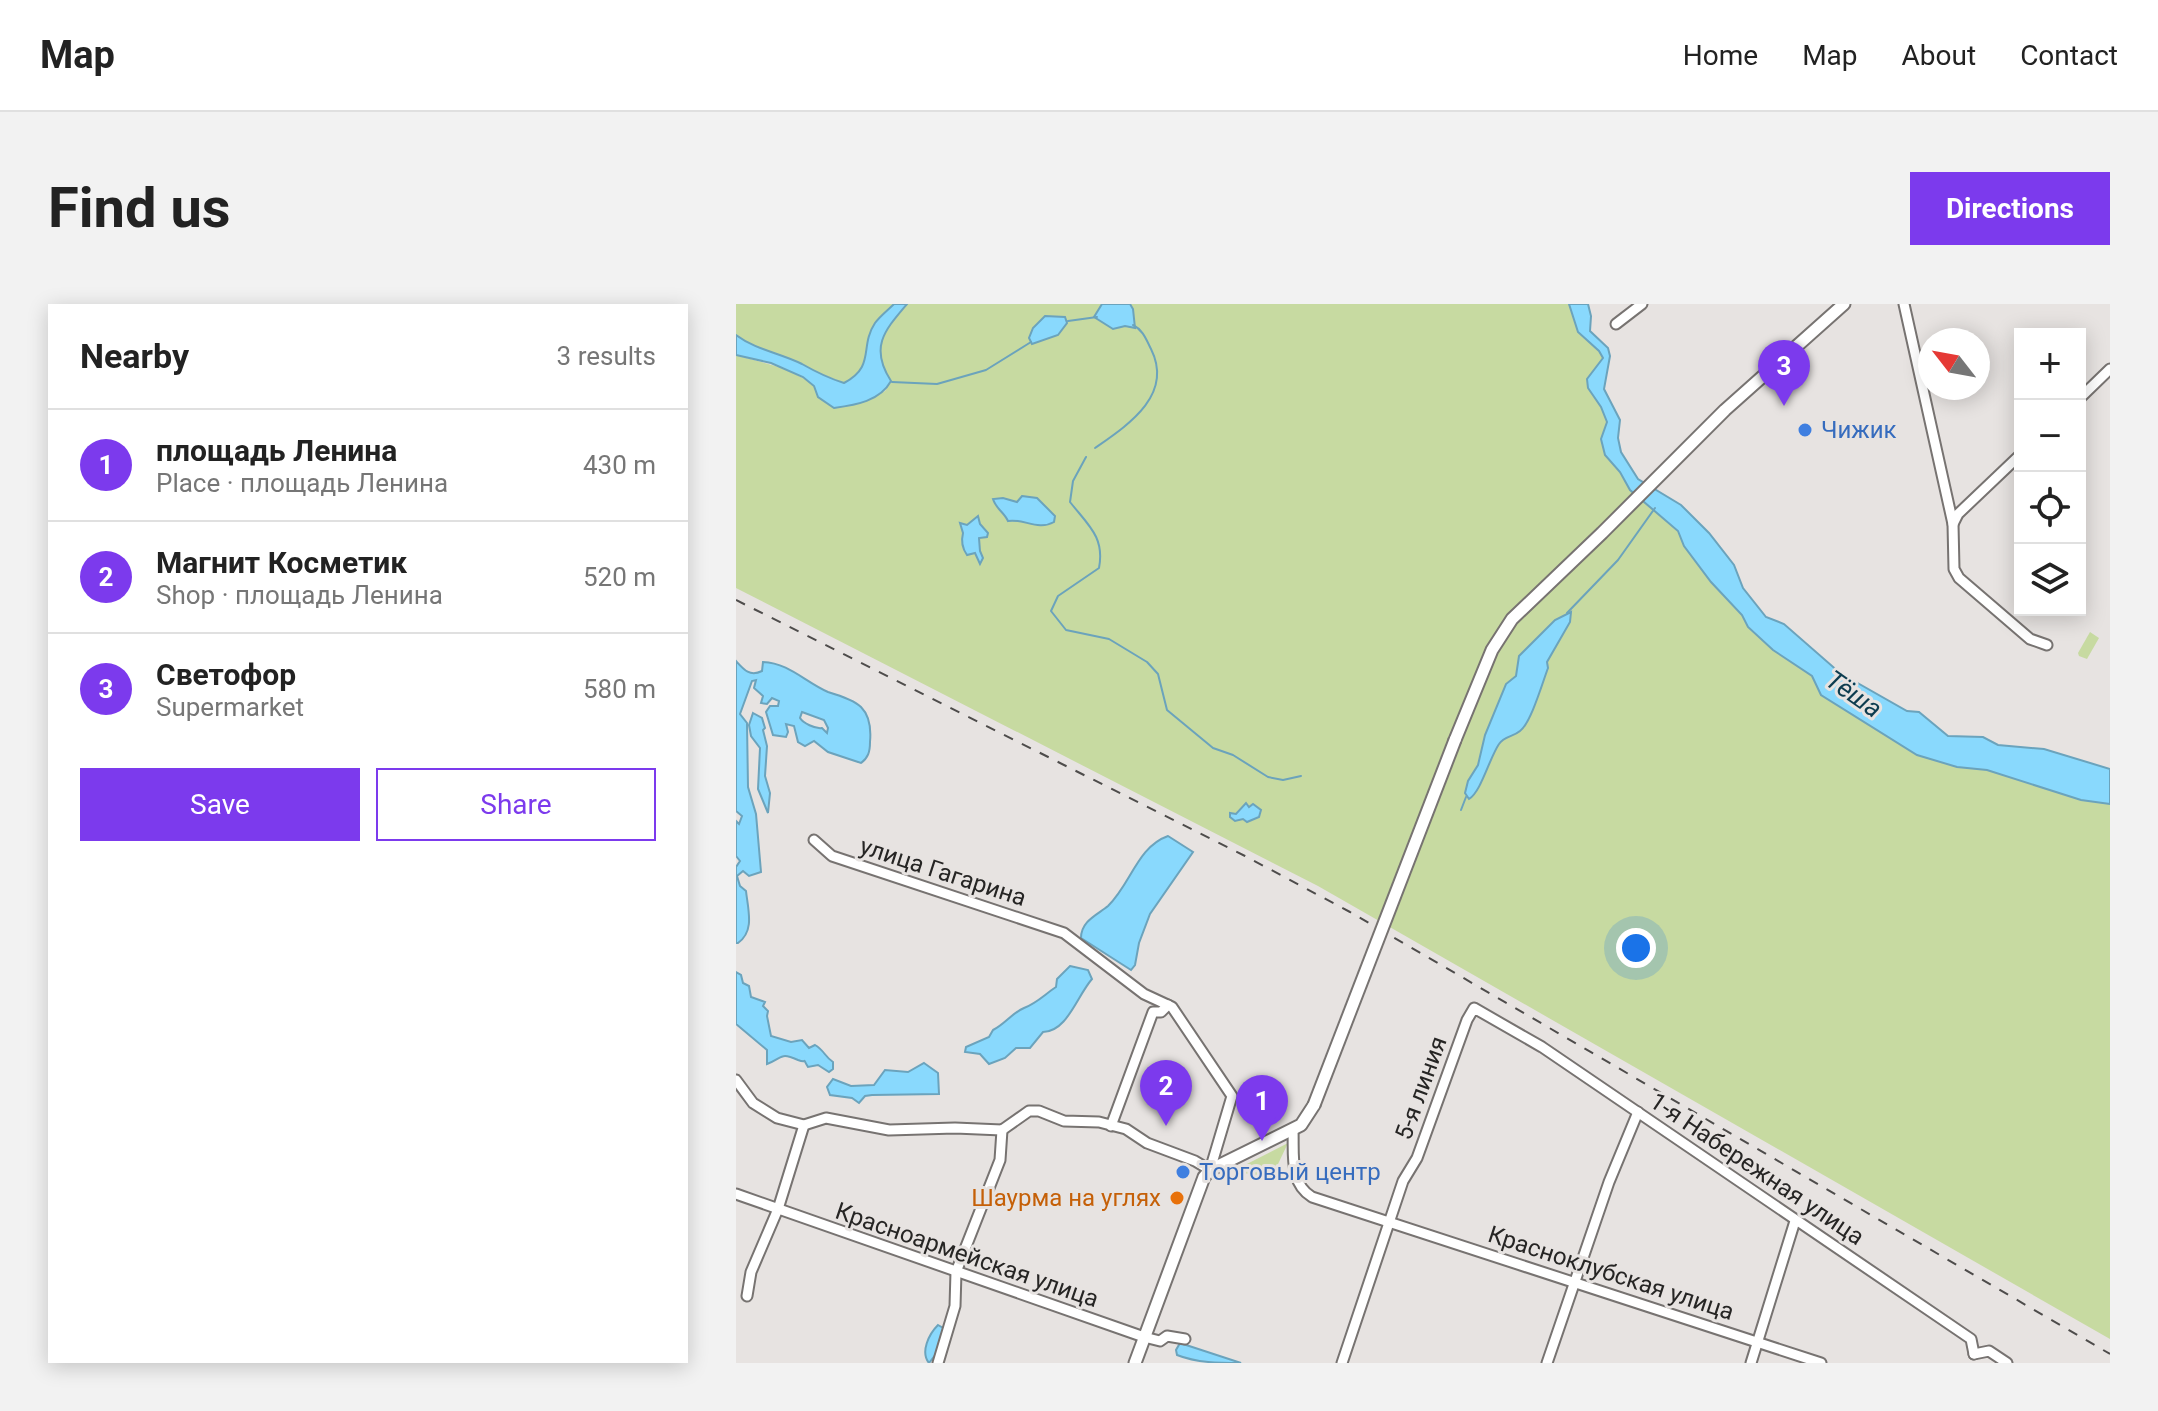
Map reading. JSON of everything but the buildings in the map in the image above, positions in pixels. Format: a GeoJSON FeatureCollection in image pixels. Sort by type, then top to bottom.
{"type":"FeatureCollection","features":[{"type":"Feature","properties":{"kind":"main road"},"geometry":{"type":"LineString","coordinates":[[1135,1363],[1199,1185],[1210,1170],[1301,1125],[1314,1105],[1455,740],[1492,650],[1512,619],[1736,399],[1844,304]]}},
{"type":"Feature","properties":{"kind":"street"},"geometry":{"type":"LineString","coordinates":[[1616,324],[1642,304]]}},
{"type":"Feature","properties":{"kind":"street"},"geometry":{"type":"LineString","coordinates":[[1904,304],[1953,524],[1954,569],[1959,578],[2030,639],[2047,645]]}},
{"type":"Feature","properties":{"kind":"street"},"geometry":{"type":"LineString","coordinates":[[2086,392],[2110,369]]}},
{"type":"Feature","properties":{"kind":"street"},"geometry":{"type":"LineString","coordinates":[[1953,524],[1958,514],[2014,461]]}},
{"type":"Feature","properties":{"kind":"street","name":"улица Гагарина"},"geometry":{"type":"LineString","coordinates":[[814,840],[832,856],[1064,933],[1144,994],[1168,1005]]}},
{"type":"Feature","properties":{"kind":"street"},"geometry":{"type":"LineString","coordinates":[[736,1080],[753,1103],[777,1118],[804,1125],[826,1118],[889,1130],[1002,1130],[1029,1111],[1039,1111],[1064,1121],[1099,1122],[1111,1126],[1126,1129],[1147,1143],[1210,1170],[1232,1096],[1168,1005],[1161,1012],[1153,1012],[1111,1126]]}},
{"type":"Feature","properties":{"kind":"street","name":"1-я Набережная улица"},"geometry":{"type":"LineString","coordinates":[[1474,1008],[1542,1047],[1971,1339],[1974,1354]]}},
{"type":"Feature","properties":{"kind":"street","name":"5-я линия"},"geometry":{"type":"LineString","coordinates":[[1342,1363],[1403,1181],[1417,1158],[1474,1008]]}},
{"type":"Feature","properties":{"kind":"street"},"geometry":{"type":"LineString","coordinates":[[1547,1363],[1609,1182],[1638,1112]]}},
{"type":"Feature","properties":{"kind":"street"},"geometry":{"type":"LineString","coordinates":[[747,1296],[751,1272],[778,1209],[804,1125]]}},
{"type":"Feature","properties":{"kind":"street"},"geometry":{"type":"LineString","coordinates":[[938,1363],[955,1306],[956,1272],[1000,1160],[1002,1130]]}},
{"type":"Feature","properties":{"kind":"street","name":"Красноклубская улица"},"geometry":{"type":"LineString","coordinates":[[1293,1130],[1295,1175],[1304,1192],[1388,1223],[1821,1363]]}},
{"type":"Feature","properties":{"kind":"street","name":"Красноармейская улица"},"geometry":{"type":"LineString","coordinates":[[736,1194],[1144,1337],[1160,1341],[1167,1336],[1185,1339]]}},
{"type":"Feature","properties":{"kind":"street"},"geometry":{"type":"LineString","coordinates":[[1751,1363],[1795,1221]]}},
{"type":"Feature","properties":{"kind":"street"},"geometry":{"type":"LineString","coordinates":[[1967,1363],[1974,1354],[1989,1351],[2007,1363]]}},
{"type":"Feature","properties":{"kind":"green space"},"geometry":{"type":"Polygon","coordinates":[[[736,304],[894,304],[877,320],[870,332],[860,370],[844,383],[746,343],[736,335],[736,304]]]}},
{"type":"Feature","properties":{"kind":"green space"},"geometry":{"type":"Polygon","coordinates":[[[907,304],[1569,304],[1578,332],[1599,351],[1603,359],[1587,380],[1588,388],[1602,407],[1607,422],[1601,439],[1605,455],[1630,490],[1678,531],[1684,546],[1711,582],[1742,615],[1748,627],[1812,676],[1821,695],[1917,755],[1957,767],[1987,770],[2081,800],[2110,804],[2110,1339],[1318,886],[736,588],[736,355],[786,369],[853,405],[885,391],[891,381],[881,358],[882,340],[907,304]]]}},
{"type":"Feature","properties":{"kind":"green space"},"geometry":{"type":"Polygon","coordinates":[[[2090,632],[2099,638],[2087,659],[2078,653],[2090,632]]]}},
{"type":"Feature","properties":{"kind":"green space"},"geometry":{"type":"Polygon","coordinates":[[[1288,1143],[1270,1181],[1235,1170],[1288,1143]]]}},
{"type":"Feature","properties":{"kind":"water"},"geometry":{"type":"Polygon","coordinates":[[[894,304],[907,304],[882,340],[881,358],[891,381],[874,398],[859,403],[834,408],[818,397],[814,386],[803,377],[771,363],[736,355],[736,335],[844,383],[860,370],[870,332],[877,320],[894,304]]]}},
{"type":"Feature","properties":{"kind":"water"},"geometry":{"type":"Polygon","coordinates":[[[1102,304],[1130,304],[1135,328],[1125,326],[1113,329],[1094,317],[1102,304]]]}},
{"type":"Feature","properties":{"kind":"water"},"geometry":{"type":"Polygon","coordinates":[[[1569,304],[1588,304],[1590,331],[1608,348],[1610,356],[1604,389],[1620,420],[1618,438],[1621,452],[1638,479],[1681,505],[1709,533],[1734,565],[1743,588],[1766,617],[1784,624],[1840,673],[1907,711],[1919,712],[1948,736],[1983,737],[1998,745],[2044,749],[2110,769],[2110,804],[2081,800],[1987,770],[1957,767],[1917,755],[1821,695],[1812,676],[1773,650],[1748,627],[1742,615],[1711,582],[1684,546],[1678,531],[1630,490],[1605,455],[1601,439],[1607,422],[1588,388],[1587,379],[1603,358],[1578,332],[1569,304]]]}},
{"type":"Feature","properties":{"kind":"water"},"geometry":{"type":"Polygon","coordinates":[[[1045,316],[1065,317],[1067,323],[1058,335],[1032,344],[1029,338],[1033,328],[1045,316]]]}},
{"type":"Feature","properties":{"kind":"water"},"geometry":{"type":"Polygon","coordinates":[[[1022,496],[1037,498],[1055,516],[1054,522],[1036,525],[1008,521],[993,499],[1017,502],[1022,496]]]}},
{"type":"Feature","properties":{"kind":"water"},"geometry":{"type":"Polygon","coordinates":[[[978,516],[988,533],[987,537],[979,538],[983,558],[980,564],[975,553],[967,555],[964,550],[960,523],[967,525],[978,516]]]}},
{"type":"Feature","properties":{"kind":"water"},"geometry":{"type":"Polygon","coordinates":[[[1571,612],[1570,622],[1547,662],[1548,668],[1528,720],[1520,731],[1499,744],[1477,790],[1469,799],[1465,793],[1468,781],[1478,765],[1485,735],[1506,684],[1516,676],[1519,656],[1555,620],[1571,612]]]}},
{"type":"Feature","properties":{"kind":"water"},"geometry":{"type":"Polygon","coordinates":[[[736,661],[751,673],[762,671],[763,662],[781,666],[861,707],[869,724],[870,746],[867,757],[861,763],[828,752],[814,741],[805,746],[798,742],[794,726],[786,724],[786,737],[773,735],[766,712],[770,706],[778,706],[779,701],[772,698],[767,704],[761,703],[763,696],[754,688],[756,680],[752,681],[740,714],[747,723],[748,787],[756,814],[761,872],[749,876],[743,871],[737,876],[740,886],[746,891],[749,920],[747,932],[738,943],[736,867],[740,861],[736,856],[736,821],[739,824],[742,816],[736,811],[736,661]],[[802,712],[800,718],[827,733],[824,720],[802,712]]]}},
{"type":"Feature","properties":{"kind":"water"},"geometry":{"type":"Polygon","coordinates":[[[753,713],[762,718],[765,728],[765,776],[770,793],[768,813],[758,789],[760,748],[751,736],[749,725],[753,713]]]}},
{"type":"Feature","properties":{"kind":"water"},"geometry":{"type":"Polygon","coordinates":[[[1246,803],[1261,810],[1259,817],[1247,822],[1243,819],[1235,821],[1230,817],[1230,813],[1236,814],[1246,803]]]}},
{"type":"Feature","properties":{"kind":"water"},"geometry":{"type":"Polygon","coordinates":[[[1168,836],[1193,852],[1150,914],[1131,970],[1081,938],[1082,932],[1087,923],[1116,897],[1149,848],[1168,836]]]}},
{"type":"Feature","properties":{"kind":"water"},"geometry":{"type":"Polygon","coordinates":[[[1070,966],[1088,970],[1092,979],[1059,1026],[1043,1032],[1030,1048],[1016,1048],[1005,1058],[989,1064],[980,1054],[965,1052],[966,1047],[989,1037],[993,1030],[1056,987],[1057,979],[1070,966]]]}},
{"type":"Feature","properties":{"kind":"water"},"geometry":{"type":"Polygon","coordinates":[[[736,972],[749,986],[751,997],[765,1002],[763,1006],[768,1011],[771,1036],[791,1042],[802,1040],[809,1048],[815,1045],[833,1062],[833,1069],[829,1072],[818,1065],[808,1067],[804,1061],[785,1056],[767,1064],[767,1050],[736,1024],[736,972]]]}},
{"type":"Feature","properties":{"kind":"water"},"geometry":{"type":"Polygon","coordinates":[[[924,1063],[938,1073],[939,1094],[872,1095],[865,1096],[859,1103],[852,1098],[830,1095],[827,1087],[833,1079],[851,1086],[874,1085],[885,1070],[908,1072],[924,1063]]]}},
{"type":"Feature","properties":{"kind":"water"},"geometry":{"type":"Polygon","coordinates":[[[938,1325],[945,1329],[936,1354],[929,1363],[925,1354],[927,1343],[938,1325]]]}},
{"type":"Feature","properties":{"kind":"water"},"geometry":{"type":"Polygon","coordinates":[[[1180,1343],[1241,1363],[1185,1358],[1177,1355],[1180,1343]]]}},
{"type":"Feature","properties":{"kind":"waterway"},"geometry":{"type":"LineString","coordinates":[[1068,321],[1097,317]]}},
{"type":"Feature","properties":{"kind":"waterway"},"geometry":{"type":"LineString","coordinates":[[1095,448],[1133,419],[1144,407],[1157,381],[1157,366],[1151,349],[1142,332],[1133,325]]}},
{"type":"Feature","properties":{"kind":"waterway"},"geometry":{"type":"LineString","coordinates":[[892,382],[937,384],[986,370],[1031,342]]}},
{"type":"Feature","properties":{"kind":"waterway"},"geometry":{"type":"LineString","coordinates":[[1086,457],[1073,481],[1070,502],[1097,540],[1100,548],[1099,568],[1058,596],[1051,611],[1066,630],[1109,639],[1147,662],[1158,674],[1167,710],[1213,748],[1233,755],[1268,777],[1283,780],[1301,776]]}},
{"type":"Feature","properties":{"kind":"waterway","name":"Тёша"},"geometry":{"type":"LineString","coordinates":[[1567,613],[1618,560],[1655,508]]}},
{"type":"Feature","properties":{"kind":"waterway","name":"Тёша"},"geometry":{"type":"LineString","coordinates":[[1461,810],[1466,797]]}},
{"type":"Feature","properties":{"kind":"railway"},"geometry":{"type":"LineString","coordinates":[[736,600],[1350,912],[2110,1354]]}},
{"type":"Feature","properties":{"kind":"place","name":"Светофор"},"geometry":{"type":"Point","coordinates":[1784,406]}},
{"type":"Feature","properties":{"kind":"place","name":"Чижик"},"geometry":{"type":"Point","coordinates":[1805,430]}},
{"type":"Feature","properties":{"kind":"place","name":"Магнит Косметик"},"geometry":{"type":"Point","coordinates":[1166,1126]}},
{"type":"Feature","properties":{"kind":"place","name":"площадь Ленина"},"geometry":{"type":"Point","coordinates":[1262,1141]}},
{"type":"Feature","properties":{"kind":"place","name":"Торговый центр"},"geometry":{"type":"Point","coordinates":[1183,1172]}},
{"type":"Feature","properties":{"kind":"place","name":"Шаурма на углях"},"geometry":{"type":"Point","coordinates":[1177,1198]}}]}
